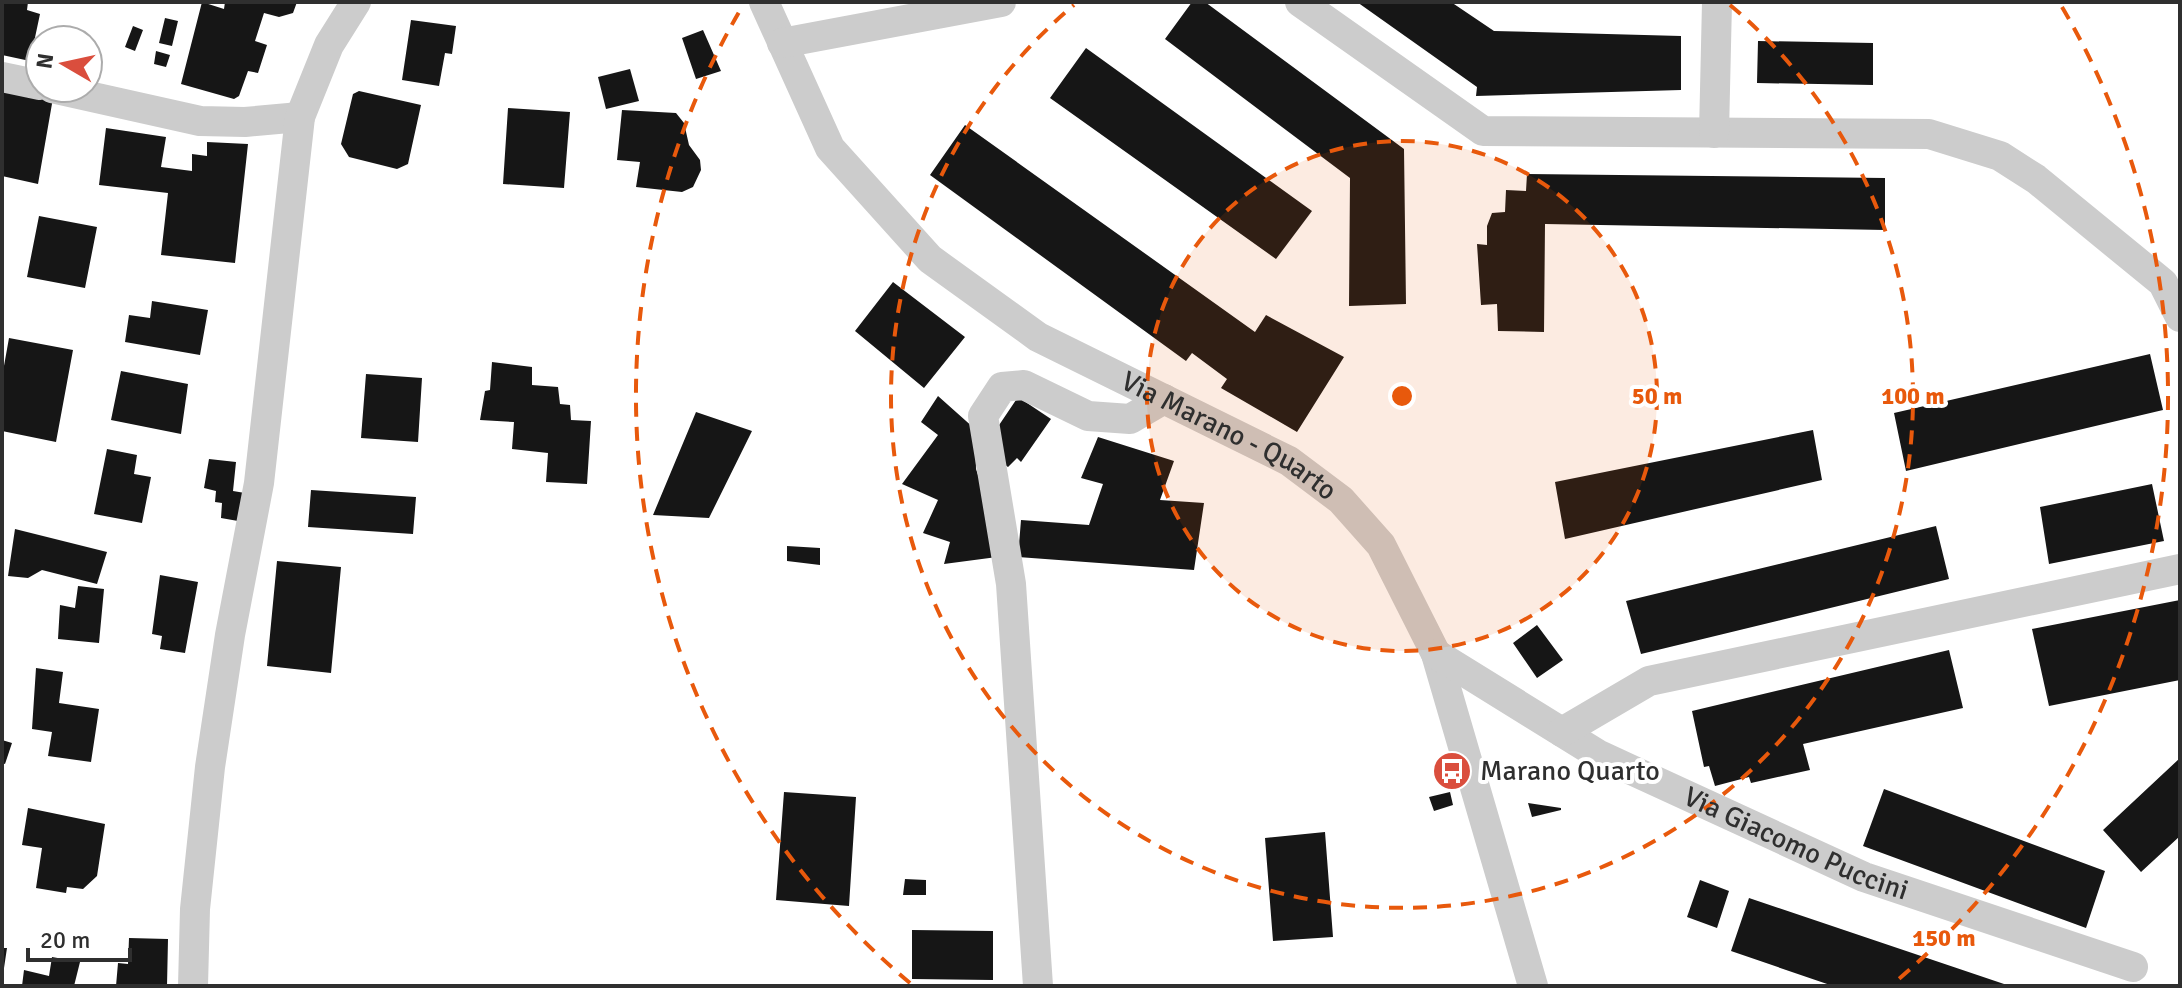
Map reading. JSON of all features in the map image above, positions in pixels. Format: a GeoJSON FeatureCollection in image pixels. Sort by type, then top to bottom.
{"type":"FeatureCollection","features":[{"type":"Feature","properties":{"kind":"street"},"geometry":{"type":"LineString","coordinates":[[193,986],[195,909],[210,767],[230,635],[259,483],[300,117],[329,45],[356,2]]}},
{"type":"Feature","properties":{"kind":"street","name":"Via Marano - Quarto"},"geometry":{"type":"LineString","coordinates":[[764,2],[830,148],[930,259],[1038,337],[1289,461],[1341,500],[1381,545],[1436,654],[1533,986]]}},
{"type":"Feature","properties":{"kind":"street"},"geometry":{"type":"LineString","coordinates":[[782,43],[1001,2]]}},
{"type":"Feature","properties":{"kind":"street"},"geometry":{"type":"LineString","coordinates":[[1300,2],[1483,131],[1929,134],[1990,152],[2036,179],[2163,283],[2180,317]]}},
{"type":"Feature","properties":{"kind":"street"},"geometry":{"type":"LineString","coordinates":[[1714,133],[1717,2]]}},
{"type":"Feature","properties":{"kind":"street"},"geometry":{"type":"LineString","coordinates":[[2,77],[24,82]]}},
{"type":"Feature","properties":{"kind":"street"},"geometry":{"type":"LineString","coordinates":[[104,100],[200,121],[245,122],[300,117]]}},
{"type":"Feature","properties":{"kind":"street"},"geometry":{"type":"LineString","coordinates":[[1038,986],[1011,584],[983,416],[1002,387],[1024,385],[1088,416],[1130,419],[1164,399]]}},
{"type":"Feature","properties":{"kind":"street"},"geometry":{"type":"LineString","coordinates":[[1562,732],[1649,681],[2180,569]]}},
{"type":"Feature","properties":{"kind":"street","name":"Via Giacomo Puccini"},"geometry":{"type":"LineString","coordinates":[[1436,654],[1599,755],[1864,877],[2133,967]]}},
{"type":"Feature","properties":{"kind":"building"},"geometry":{"type":"Polygon","coordinates":[[[2,2],[28,2],[27,10],[40,14],[38,24],[24,24],[24,60],[2,55],[2,2]]]}},
{"type":"Feature","properties":{"kind":"building"},"geometry":{"type":"Polygon","coordinates":[[[202,2],[224,9],[225,2],[297,2],[293,13],[279,17],[264,13],[255,41],[267,45],[258,73],[248,71],[239,96],[234,99],[181,84],[202,2]]]}},
{"type":"Feature","properties":{"kind":"building"},"geometry":{"type":"Polygon","coordinates":[[[1192,2],[1205,2],[1404,149],[1406,304],[1349,306],[1350,178],[1165,39],[1192,2]]]}},
{"type":"Feature","properties":{"kind":"building"},"geometry":{"type":"Polygon","coordinates":[[[1357,2],[1451,2],[1494,31],[1681,36],[1681,90],[1476,96],[1477,87],[1357,2]]]}},
{"type":"Feature","properties":{"kind":"building"},"geometry":{"type":"Polygon","coordinates":[[[165,18],[178,21],[172,46],[159,43],[165,18]]]}},
{"type":"Feature","properties":{"kind":"building"},"geometry":{"type":"Polygon","coordinates":[[[411,20],[456,26],[452,54],[445,53],[439,86],[402,80],[411,20]]]}},
{"type":"Feature","properties":{"kind":"building"},"geometry":{"type":"Polygon","coordinates":[[[133,26],[143,30],[135,51],[125,47],[133,26]]]}},
{"type":"Feature","properties":{"kind":"building"},"geometry":{"type":"Polygon","coordinates":[[[703,30],[721,71],[696,79],[682,38],[703,30]]]}},
{"type":"Feature","properties":{"kind":"building"},"geometry":{"type":"Polygon","coordinates":[[[1758,41],[1873,43],[1873,85],[1757,83],[1758,41]]]}},
{"type":"Feature","properties":{"kind":"building"},"geometry":{"type":"Polygon","coordinates":[[[1086,48],[1312,211],[1276,259],[1050,98],[1086,48]]]}},
{"type":"Feature","properties":{"kind":"building"},"geometry":{"type":"Polygon","coordinates":[[[156,51],[170,55],[166,67],[154,64],[156,51]]]}},
{"type":"Feature","properties":{"kind":"building"},"geometry":{"type":"Polygon","coordinates":[[[630,69],[639,101],[606,109],[598,77],[630,69]]]}},
{"type":"Feature","properties":{"kind":"building"},"geometry":{"type":"Polygon","coordinates":[[[2,88],[24,92],[24,104],[52,104],[38,184],[2,176],[2,88]]]}},
{"type":"Feature","properties":{"kind":"building"},"geometry":{"type":"Polygon","coordinates":[[[359,91],[421,105],[408,164],[397,169],[349,157],[341,144],[353,94],[359,91]]]}},
{"type":"Feature","properties":{"kind":"building"},"geometry":{"type":"Polygon","coordinates":[[[508,108],[570,112],[564,188],[503,184],[508,108]]]}},
{"type":"Feature","properties":{"kind":"building"},"geometry":{"type":"Polygon","coordinates":[[[622,110],[676,113],[684,123],[689,145],[700,160],[701,170],[693,187],[682,192],[636,187],[640,162],[617,160],[622,110]]]}},
{"type":"Feature","properties":{"kind":"building"},"geometry":{"type":"Polygon","coordinates":[[[965,125],[1255,332],[1266,315],[1344,357],[1297,432],[1221,388],[1227,379],[1192,353],[1186,361],[930,175],[965,125]]]}},
{"type":"Feature","properties":{"kind":"building"},"geometry":{"type":"Polygon","coordinates":[[[106,128],[166,137],[161,167],[192,171],[192,154],[207,156],[207,142],[248,144],[235,263],[161,255],[168,193],[99,185],[106,128]]]}},
{"type":"Feature","properties":{"kind":"building"},"geometry":{"type":"Polygon","coordinates":[[[1527,174],[1885,178],[1885,230],[1545,224],[1544,332],[1498,331],[1497,304],[1481,305],[1477,244],[1487,245],[1487,226],[1492,213],[1505,212],[1506,190],[1526,191],[1527,174]]]}},
{"type":"Feature","properties":{"kind":"building"},"geometry":{"type":"Polygon","coordinates":[[[39,216],[97,227],[85,288],[27,277],[39,216]]]}},
{"type":"Feature","properties":{"kind":"building"},"geometry":{"type":"Polygon","coordinates":[[[893,282],[965,337],[924,388],[855,331],[893,282]]]}},
{"type":"Feature","properties":{"kind":"building"},"geometry":{"type":"Polygon","coordinates":[[[152,301],[208,310],[200,355],[125,342],[129,315],[150,318],[152,301]]]}},
{"type":"Feature","properties":{"kind":"building"},"geometry":{"type":"Polygon","coordinates":[[[9,338],[73,350],[56,442],[2,431],[2,377],[9,338]]]}},
{"type":"Feature","properties":{"kind":"building"},"geometry":{"type":"Polygon","coordinates":[[[2150,354],[2163,410],[1906,471],[1894,413],[2150,354]]]}},
{"type":"Feature","properties":{"kind":"building"},"geometry":{"type":"Polygon","coordinates":[[[492,362],[532,367],[532,385],[558,387],[560,404],[570,405],[571,420],[591,421],[587,484],[546,482],[548,453],[512,449],[514,422],[480,420],[485,391],[490,390],[492,362]]]}},
{"type":"Feature","properties":{"kind":"building"},"geometry":{"type":"Polygon","coordinates":[[[121,371],[188,384],[181,434],[111,420],[121,371]]]}},
{"type":"Feature","properties":{"kind":"building"},"geometry":{"type":"Polygon","coordinates":[[[366,374],[422,378],[418,442],[361,438],[366,374]]]}},
{"type":"Feature","properties":{"kind":"building"},"geometry":{"type":"Polygon","coordinates":[[[938,396],[975,429],[976,469],[992,517],[997,557],[944,564],[950,542],[923,533],[938,500],[902,484],[938,435],[921,422],[938,396]]]}},
{"type":"Feature","properties":{"kind":"building"},"geometry":{"type":"Polygon","coordinates":[[[1018,397],[1051,419],[1021,462],[1017,458],[1008,467],[994,457],[989,440],[1018,397]]]}},
{"type":"Feature","properties":{"kind":"building"},"geometry":{"type":"Polygon","coordinates":[[[696,412],[752,431],[709,518],[653,515],[696,412]]]}},
{"type":"Feature","properties":{"kind":"building"},"geometry":{"type":"Polygon","coordinates":[[[1813,430],[1822,480],[1565,539],[1555,482],[1813,430]]]}},
{"type":"Feature","properties":{"kind":"building"},"geometry":{"type":"Polygon","coordinates":[[[1098,437],[1174,461],[1160,500],[1204,503],[1194,570],[1018,557],[1021,520],[1089,525],[1103,484],[1081,478],[1098,437]]]}},
{"type":"Feature","properties":{"kind":"building"},"geometry":{"type":"Polygon","coordinates":[[[107,449],[137,455],[134,474],[151,477],[142,523],[94,514],[107,449]]]}},
{"type":"Feature","properties":{"kind":"building"},"geometry":{"type":"Polygon","coordinates":[[[209,459],[236,462],[233,491],[245,493],[238,521],[221,518],[222,503],[215,502],[216,491],[204,488],[209,459]]]}},
{"type":"Feature","properties":{"kind":"building"},"geometry":{"type":"Polygon","coordinates":[[[2152,484],[2164,541],[2049,564],[2040,507],[2152,484]]]}},
{"type":"Feature","properties":{"kind":"building"},"geometry":{"type":"Polygon","coordinates":[[[311,490],[416,497],[413,534],[308,527],[311,490]]]}},
{"type":"Feature","properties":{"kind":"building"},"geometry":{"type":"Polygon","coordinates":[[[1936,526],[1949,579],[1641,654],[1626,601],[1936,526]]]}},
{"type":"Feature","properties":{"kind":"building"},"geometry":{"type":"Polygon","coordinates":[[[15,529],[107,552],[97,584],[42,570],[28,578],[8,576],[15,529]]]}},
{"type":"Feature","properties":{"kind":"building"},"geometry":{"type":"Polygon","coordinates":[[[787,546],[820,548],[820,565],[787,561],[787,546]]]}},
{"type":"Feature","properties":{"kind":"building"},"geometry":{"type":"Polygon","coordinates":[[[277,561],[341,567],[331,673],[267,666],[277,561]]]}},
{"type":"Feature","properties":{"kind":"building"},"geometry":{"type":"Polygon","coordinates":[[[160,575],[198,582],[185,653],[160,649],[162,636],[152,634],[160,575]]]}},
{"type":"Feature","properties":{"kind":"building"},"geometry":{"type":"Polygon","coordinates":[[[78,586],[104,589],[99,643],[58,639],[60,605],[75,608],[78,586]]]}},
{"type":"Feature","properties":{"kind":"building"},"geometry":{"type":"Polygon","coordinates":[[[2180,600],[2180,680],[2049,706],[2032,629],[2180,600]]]}},
{"type":"Feature","properties":{"kind":"building"},"geometry":{"type":"Polygon","coordinates":[[[1537,625],[1563,660],[1537,678],[1513,643],[1537,625]]]}},
{"type":"Feature","properties":{"kind":"building"},"geometry":{"type":"Polygon","coordinates":[[[1949,650],[1963,708],[1803,744],[1810,770],[1751,783],[1749,777],[1715,786],[1709,766],[1704,767],[1692,711],[1949,650]]]}},
{"type":"Feature","properties":{"kind":"building"},"geometry":{"type":"Polygon","coordinates":[[[36,668],[63,672],[59,703],[99,709],[91,762],[48,756],[52,732],[32,729],[36,668]]]}},
{"type":"Feature","properties":{"kind":"building"},"geometry":{"type":"Polygon","coordinates":[[[2,740],[12,743],[5,764],[2,763],[2,740]]]}},
{"type":"Feature","properties":{"kind":"building"},"geometry":{"type":"Polygon","coordinates":[[[2180,758],[2180,836],[2141,872],[2103,830],[2180,758]]]}},
{"type":"Feature","properties":{"kind":"building"},"geometry":{"type":"Polygon","coordinates":[[[1884,789],[2105,871],[2086,928],[1863,846],[1884,789]]]}},
{"type":"Feature","properties":{"kind":"building"},"geometry":{"type":"Polygon","coordinates":[[[784,792],[856,797],[849,906],[776,900],[784,792]]]}},
{"type":"Feature","properties":{"kind":"building"},"geometry":{"type":"Polygon","coordinates":[[[1450,792],[1453,805],[1434,811],[1429,797],[1450,792]]]}},
{"type":"Feature","properties":{"kind":"building"},"geometry":{"type":"Polygon","coordinates":[[[1528,803],[1561,808],[1561,810],[1532,817],[1528,803]]]}},
{"type":"Feature","properties":{"kind":"building"},"geometry":{"type":"Polygon","coordinates":[[[28,808],[105,824],[97,876],[83,889],[67,887],[66,893],[36,888],[42,848],[22,845],[28,808]]]}},
{"type":"Feature","properties":{"kind":"building"},"geometry":{"type":"Polygon","coordinates":[[[1325,832],[1333,937],[1273,941],[1265,838],[1325,832]]]}},
{"type":"Feature","properties":{"kind":"building"},"geometry":{"type":"Polygon","coordinates":[[[905,879],[926,880],[926,895],[903,895],[905,879]]]}},
{"type":"Feature","properties":{"kind":"building"},"geometry":{"type":"Polygon","coordinates":[[[1700,880],[1729,891],[1717,928],[1687,917],[1700,880]]]}},
{"type":"Feature","properties":{"kind":"building"},"geometry":{"type":"Polygon","coordinates":[[[1749,898],[2007,986],[1833,986],[1731,951],[1749,898]]]}},
{"type":"Feature","properties":{"kind":"building"},"geometry":{"type":"Polygon","coordinates":[[[912,930],[993,931],[993,980],[912,979],[912,930]]]}},
{"type":"Feature","properties":{"kind":"building"},"geometry":{"type":"Polygon","coordinates":[[[129,938],[168,939],[167,986],[116,986],[118,963],[128,964],[129,938]]]}},
{"type":"Feature","properties":{"kind":"building"},"geometry":{"type":"Polygon","coordinates":[[[2,948],[7,948],[4,968],[2,968],[2,948]]]}},
{"type":"Feature","properties":{"kind":"building"},"geometry":{"type":"Polygon","coordinates":[[[52,957],[80,962],[74,986],[22,986],[24,970],[49,976],[52,957]]]}},
{"type":"Feature","properties":{"kind":"place","name":"Marano Quarto"},"geometry":{"type":"Point","coordinates":[1452,771]}}]}
